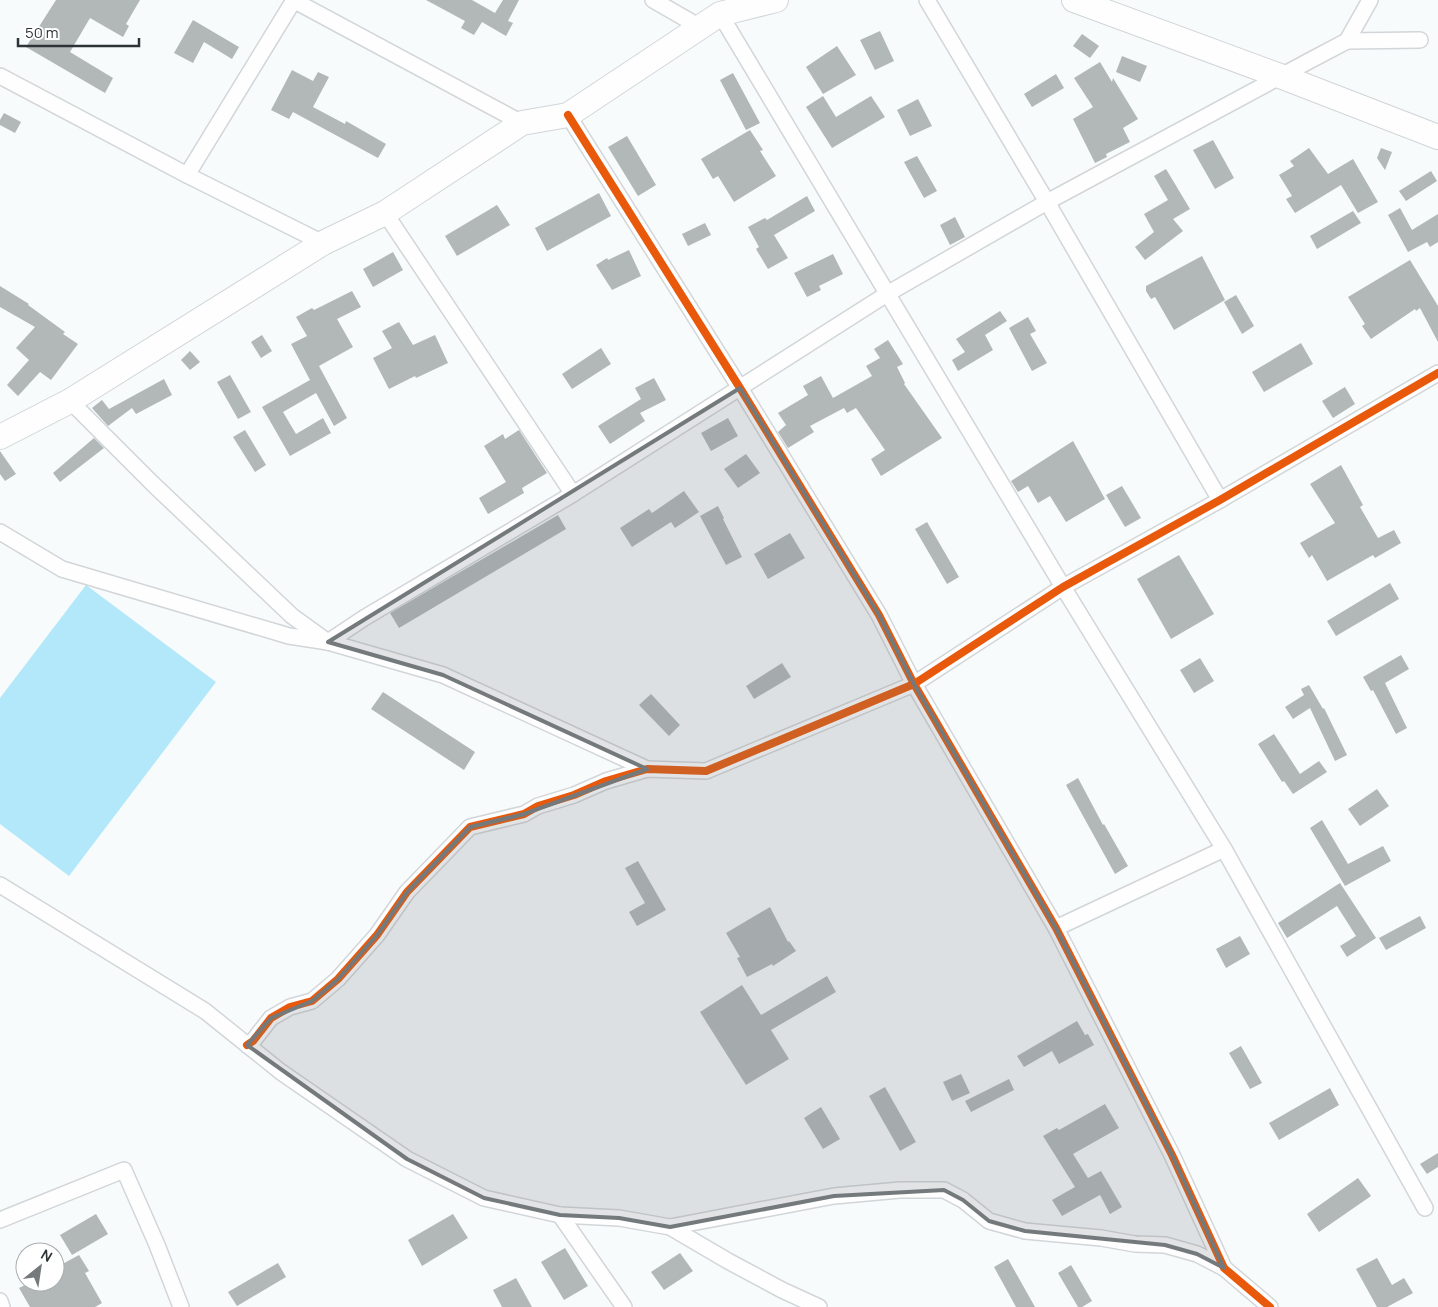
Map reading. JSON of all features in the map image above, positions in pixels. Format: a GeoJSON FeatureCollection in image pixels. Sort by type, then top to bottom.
{"type":"FeatureCollection","features":[{"type":"Feature","properties":{"kind":"main road"},"geometry":{"type":"LineString","coordinates":[[0,437],[70,401],[323,243],[385,213],[522,123],[568,115],[720,14],[776,0]]}},
{"type":"Feature","properties":{"kind":"main road"},"geometry":{"type":"LineString","coordinates":[[1074,0],[1438,137]]}},
{"type":"Feature","properties":{"kind":"street"},"geometry":{"type":"LineString","coordinates":[[187,175],[294,0],[522,123]]}},
{"type":"Feature","properties":{"kind":"street"},"geometry":{"type":"LineString","coordinates":[[653,0],[700,27]]}},
{"type":"Feature","properties":{"kind":"street"},"geometry":{"type":"LineString","coordinates":[[927,0],[1220,500]]}},
{"type":"Feature","properties":{"kind":"street"},"geometry":{"type":"LineString","coordinates":[[1348,41],[1370,0]]}},
{"type":"Feature","properties":{"kind":"street"},"geometry":{"type":"LineString","coordinates":[[720,14],[1063,587],[1224,849],[1425,1208]]}},
{"type":"Feature","properties":{"kind":"street"},"geometry":{"type":"LineString","coordinates":[[328,642],[364,618],[573,494],[887,294],[1047,202],[1348,41],[1420,40]]}},
{"type":"Feature","properties":{"kind":"street"},"geometry":{"type":"LineString","coordinates":[[0,76],[187,175],[323,243]]}},
{"type":"Feature","properties":{"kind":"street"},"geometry":{"type":"LineString","coordinates":[[568,115],[740,388],[879,615],[914,684],[1056,928],[1172,1155],[1224,1268]]}},
{"type":"Feature","properties":{"kind":"street"},"geometry":{"type":"LineString","coordinates":[[385,213],[573,494]]}},
{"type":"Feature","properties":{"kind":"street"},"geometry":{"type":"LineString","coordinates":[[247,1045],[253,1041],[271,1018],[290,1007],[312,1002],[327,990],[377,935],[407,892],[470,827],[524,814],[538,806],[574,795],[606,781],[647,770],[706,771],[914,684],[1063,587],[1220,500],[1438,373]]}},
{"type":"Feature","properties":{"kind":"street"},"geometry":{"type":"LineString","coordinates":[[70,401],[153,484],[292,616],[328,642]]}},
{"type":"Feature","properties":{"kind":"street"},"geometry":{"type":"LineString","coordinates":[[0,532],[62,569],[289,636],[328,642],[443,675],[647,770]]}},
{"type":"Feature","properties":{"kind":"street"},"geometry":{"type":"LineString","coordinates":[[1056,928],[1224,849]]}},
{"type":"Feature","properties":{"kind":"street"},"geometry":{"type":"LineString","coordinates":[[0,885],[205,1011],[281,1072],[407,1159],[484,1198],[560,1215],[619,1218],[670,1227],[782,1290],[819,1307]]}},
{"type":"Feature","properties":{"kind":"street"},"geometry":{"type":"LineString","coordinates":[[0,1220],[124,1170],[157,1245],[181,1307]]}},
{"type":"Feature","properties":{"kind":"street"},"geometry":{"type":"LineString","coordinates":[[670,1227],[834,1196],[900,1190],[944,1190],[963,1200],[989,1221],[1025,1231],[1165,1246],[1197,1254],[1224,1268],[1270,1307]]}},
{"type":"Feature","properties":{"kind":"street"},"geometry":{"type":"LineString","coordinates":[[560,1215],[624,1307]]}},
{"type":"Feature","properties":{"kind":"street"},"geometry":{"type":"LineString","coordinates":[[0,1301],[2,1307]]}},
{"type":"Feature","properties":{"kind":"highlighted area"},"geometry":{"type":"Polygon","coordinates":[[[740,388],[879,615],[914,684],[1056,928],[1172,1155],[1224,1268],[1197,1254],[1165,1245],[1025,1231],[989,1221],[963,1200],[944,1190],[834,1196],[670,1227],[619,1218],[560,1215],[484,1198],[407,1159],[247,1045],[271,1018],[312,1001],[338,979],[377,935],[407,892],[470,827],[524,814],[647,769],[443,675],[328,642],[740,388]]]}},
{"type":"Feature","properties":{"kind":"shaded area"},"geometry":{"type":"Polygon","coordinates":[[[86,585],[216,682],[69,876],[0,824],[0,698],[86,585]]]}},
{"type":"Feature","properties":{"kind":"building"},"geometry":{"type":"Polygon","coordinates":[[[56,0],[140,0],[126,24],[129,26],[123,37],[90,18],[70,52],[113,78],[105,93],[26,47],[56,0]]]}},
{"type":"Feature","properties":{"kind":"building"},"geometry":{"type":"Polygon","coordinates":[[[426,0],[472,0],[495,13],[503,0],[519,0],[508,21],[513,23],[506,36],[482,22],[474,35],[461,28],[465,21],[426,0]]]}},
{"type":"Feature","properties":{"kind":"building"},"geometry":{"type":"Polygon","coordinates":[[[193,20],[239,47],[232,59],[204,42],[193,63],[174,53],[193,20]]]}},
{"type":"Feature","properties":{"kind":"building"},"geometry":{"type":"Polygon","coordinates":[[[880,31],[894,61],[875,70],[860,40],[880,31]]]}},
{"type":"Feature","properties":{"kind":"building"},"geometry":{"type":"Polygon","coordinates":[[[1082,34],[1099,46],[1090,58],[1073,46],[1082,34]]]}},
{"type":"Feature","properties":{"kind":"building"},"geometry":{"type":"Polygon","coordinates":[[[837,46],[856,75],[823,94],[806,67],[837,46]]]}},
{"type":"Feature","properties":{"kind":"building"},"geometry":{"type":"Polygon","coordinates":[[[1122,56],[1147,66],[1140,82],[1116,72],[1122,56]]]}},
{"type":"Feature","properties":{"kind":"building"},"geometry":{"type":"Polygon","coordinates":[[[1100,62],[1112,82],[1113,78],[1138,119],[1123,128],[1130,142],[1106,154],[1107,157],[1095,163],[1073,119],[1093,107],[1074,78],[1100,62]]]}},
{"type":"Feature","properties":{"kind":"building"},"geometry":{"type":"Polygon","coordinates":[[[292,70],[313,81],[318,72],[329,77],[313,107],[345,124],[346,121],[386,144],[378,158],[293,112],[289,119],[271,110],[292,70]]]}},
{"type":"Feature","properties":{"kind":"building"},"geometry":{"type":"Polygon","coordinates":[[[733,73],[760,123],[746,130],[720,80],[733,73]]]}},
{"type":"Feature","properties":{"kind":"building"},"geometry":{"type":"Polygon","coordinates":[[[1056,74],[1064,88],[1032,107],[1024,94],[1056,74]]]}},
{"type":"Feature","properties":{"kind":"building"},"geometry":{"type":"Polygon","coordinates":[[[823,96],[836,117],[871,96],[885,117],[832,148],[806,107],[823,96]]]}},
{"type":"Feature","properties":{"kind":"building"},"geometry":{"type":"Polygon","coordinates":[[[918,99],[932,126],[910,136],[897,110],[918,99]]]}},
{"type":"Feature","properties":{"kind":"building"},"geometry":{"type":"Polygon","coordinates":[[[4,113],[21,122],[15,133],[0,125],[0,120],[4,113]]]}},
{"type":"Feature","properties":{"kind":"building"},"geometry":{"type":"Polygon","coordinates":[[[750,130],[763,150],[760,151],[776,176],[734,202],[718,176],[713,179],[701,159],[750,130]]]}},
{"type":"Feature","properties":{"kind":"building"},"geometry":{"type":"Polygon","coordinates":[[[627,136],[656,185],[638,196],[608,147],[627,136]]]}},
{"type":"Feature","properties":{"kind":"building"},"geometry":{"type":"Polygon","coordinates":[[[1213,140],[1234,178],[1215,189],[1193,150],[1213,140]]]}},
{"type":"Feature","properties":{"kind":"building"},"geometry":{"type":"Polygon","coordinates":[[[1309,148],[1328,174],[1353,159],[1378,202],[1358,213],[1341,185],[1295,213],[1286,199],[1292,196],[1279,175],[1294,166],[1290,161],[1309,148]]]}},
{"type":"Feature","properties":{"kind":"building"},"geometry":{"type":"Polygon","coordinates":[[[1381,148],[1392,152],[1385,170],[1377,158],[1381,148]]]}},
{"type":"Feature","properties":{"kind":"building"},"geometry":{"type":"Polygon","coordinates":[[[917,156],[937,191],[924,198],[904,162],[917,156]]]}},
{"type":"Feature","properties":{"kind":"building"},"geometry":{"type":"Polygon","coordinates":[[[1166,169],[1190,209],[1173,219],[1183,231],[1145,260],[1135,247],[1154,232],[1144,214],[1168,200],[1154,176],[1166,169]]]}},
{"type":"Feature","properties":{"kind":"building"},"geometry":{"type":"Polygon","coordinates":[[[1431,171],[1437,181],[1406,201],[1399,191],[1431,171]]]}},
{"type":"Feature","properties":{"kind":"building"},"geometry":{"type":"Polygon","coordinates":[[[599,193],[611,216],[547,251],[535,228],[599,193]]]}},
{"type":"Feature","properties":{"kind":"building"},"geometry":{"type":"Polygon","coordinates":[[[807,196],[815,211],[774,235],[788,258],[768,269],[756,249],[759,247],[748,227],[765,218],[767,220],[807,196]]]}},
{"type":"Feature","properties":{"kind":"building"},"geometry":{"type":"Polygon","coordinates":[[[497,205],[510,225],[457,256],[445,236],[497,205]]]}},
{"type":"Feature","properties":{"kind":"building"},"geometry":{"type":"Polygon","coordinates":[[[1400,208],[1412,230],[1438,214],[1438,242],[1430,247],[1427,242],[1408,252],[1388,215],[1400,208]]]}},
{"type":"Feature","properties":{"kind":"building"},"geometry":{"type":"Polygon","coordinates":[[[1353,211],[1361,223],[1317,249],[1310,236],[1353,211]]]}},
{"type":"Feature","properties":{"kind":"building"},"geometry":{"type":"Polygon","coordinates":[[[955,217],[965,237],[950,245],[940,225],[955,217]]]}},
{"type":"Feature","properties":{"kind":"building"},"geometry":{"type":"Polygon","coordinates":[[[705,223],[711,235],[688,246],[682,234],[705,223]]]}},
{"type":"Feature","properties":{"kind":"building"},"geometry":{"type":"Polygon","coordinates":[[[629,250],[641,276],[612,290],[596,265],[607,258],[608,260],[629,250]]]}},
{"type":"Feature","properties":{"kind":"building"},"geometry":{"type":"Polygon","coordinates":[[[393,252],[403,270],[373,287],[363,269],[393,252]]]}},
{"type":"Feature","properties":{"kind":"building"},"geometry":{"type":"Polygon","coordinates":[[[833,254],[843,274],[819,286],[821,290],[807,297],[794,273],[833,254]]]}},
{"type":"Feature","properties":{"kind":"building"},"geometry":{"type":"Polygon","coordinates":[[[1202,256],[1225,300],[1174,330],[1155,297],[1151,299],[1146,291],[1146,286],[1202,256]]]}},
{"type":"Feature","properties":{"kind":"building"},"geometry":{"type":"Polygon","coordinates":[[[1410,260],[1438,306],[1438,342],[1420,308],[1416,311],[1415,309],[1371,339],[1362,326],[1365,324],[1348,297],[1410,260]]]}},
{"type":"Feature","properties":{"kind":"building"},"geometry":{"type":"Polygon","coordinates":[[[0,286],[29,304],[65,332],[63,334],[78,344],[51,380],[40,372],[18,396],[7,385],[29,360],[16,348],[35,327],[0,307],[0,286]]]}},
{"type":"Feature","properties":{"kind":"building"},"geometry":{"type":"Polygon","coordinates":[[[352,291],[361,307],[337,319],[353,347],[319,366],[347,418],[334,426],[316,393],[283,412],[296,434],[323,418],[331,433],[290,456],[262,407],[310,380],[291,344],[307,336],[296,317],[352,291]]]}},
{"type":"Feature","properties":{"kind":"building"},"geometry":{"type":"Polygon","coordinates":[[[1236,295],[1254,326],[1242,334],[1224,302],[1236,295]]]}},
{"type":"Feature","properties":{"kind":"building"},"geometry":{"type":"Polygon","coordinates":[[[1000,311],[1007,321],[985,335],[993,350],[958,371],[952,360],[965,352],[956,339],[1000,311]]]}},
{"type":"Feature","properties":{"kind":"building"},"geometry":{"type":"Polygon","coordinates":[[[1028,317],[1036,331],[1030,334],[1047,363],[1032,371],[1009,328],[1028,317]]]}},
{"type":"Feature","properties":{"kind":"building"},"geometry":{"type":"Polygon","coordinates":[[[399,322],[413,345],[435,335],[448,363],[389,389],[373,358],[392,348],[382,331],[399,322]]]}},
{"type":"Feature","properties":{"kind":"building"},"geometry":{"type":"Polygon","coordinates":[[[262,335],[272,351],[261,358],[251,342],[262,335]]]}},
{"type":"Feature","properties":{"kind":"building"},"geometry":{"type":"Polygon","coordinates":[[[888,340],[903,364],[897,367],[904,384],[942,438],[881,476],[871,459],[885,450],[856,408],[847,413],[844,408],[810,426],[814,432],[788,448],[778,432],[786,425],[778,413],[808,395],[803,386],[821,376],[833,398],[872,376],[866,366],[880,358],[874,349],[888,340]]]}},
{"type":"Feature","properties":{"kind":"building"},"geometry":{"type":"Polygon","coordinates":[[[1301,343],[1313,364],[1264,392],[1252,372],[1301,343]]]}},
{"type":"Feature","properties":{"kind":"building"},"geometry":{"type":"Polygon","coordinates":[[[601,348],[611,364],[572,389],[562,374],[601,348]]]}},
{"type":"Feature","properties":{"kind":"building"},"geometry":{"type":"Polygon","coordinates":[[[190,351],[200,362],[190,370],[181,360],[190,351]]]}},
{"type":"Feature","properties":{"kind":"building"},"geometry":{"type":"Polygon","coordinates":[[[230,375],[251,412],[238,419],[217,382],[230,375]]]}},
{"type":"Feature","properties":{"kind":"building"},"geometry":{"type":"Polygon","coordinates":[[[654,378],[666,400],[640,413],[645,421],[610,444],[598,426],[641,399],[635,388],[654,378]]]}},
{"type":"Feature","properties":{"kind":"building"},"geometry":{"type":"Polygon","coordinates":[[[164,379],[172,395],[136,414],[132,408],[108,426],[92,408],[102,400],[109,409],[164,379]]]}},
{"type":"Feature","properties":{"kind":"building"},"geometry":{"type":"Polygon","coordinates":[[[1345,387],[1355,404],[1333,418],[1322,401],[1345,387]]]}},
{"type":"Feature","properties":{"kind":"building"},"geometry":{"type":"Polygon","coordinates":[[[728,418],[738,436],[711,451],[701,433],[728,418]]]}},
{"type":"Feature","properties":{"kind":"building"},"geometry":{"type":"Polygon","coordinates":[[[245,430],[266,465],[255,472],[233,437],[245,430]]]}},
{"type":"Feature","properties":{"kind":"building"},"geometry":{"type":"Polygon","coordinates":[[[519,430],[547,473],[522,488],[524,493],[488,514],[479,498],[506,482],[484,446],[503,434],[505,439],[519,430]]]}},
{"type":"Feature","properties":{"kind":"building"},"geometry":{"type":"Polygon","coordinates":[[[94,438],[104,448],[60,482],[53,473],[94,438]]]}},
{"type":"Feature","properties":{"kind":"building"},"geometry":{"type":"Polygon","coordinates":[[[1073,441],[1105,499],[1066,522],[1050,496],[1038,503],[1028,486],[1018,492],[1011,481],[1073,441]]]}},
{"type":"Feature","properties":{"kind":"building"},"geometry":{"type":"Polygon","coordinates":[[[0,451],[16,474],[5,481],[0,474],[0,451]]]}},
{"type":"Feature","properties":{"kind":"building"},"geometry":{"type":"Polygon","coordinates":[[[746,454],[760,473],[738,488],[724,469],[746,454]]]}},
{"type":"Feature","properties":{"kind":"building"},"geometry":{"type":"Polygon","coordinates":[[[1341,465],[1363,505],[1360,507],[1378,538],[1394,530],[1401,543],[1375,558],[1373,555],[1327,581],[1312,555],[1309,558],[1300,543],[1335,523],[1310,484],[1341,465]]]}},
{"type":"Feature","properties":{"kind":"building"},"geometry":{"type":"Polygon","coordinates":[[[1122,486],[1141,518],[1125,527],[1106,495],[1122,486]]]}},
{"type":"Feature","properties":{"kind":"building"},"geometry":{"type":"Polygon","coordinates":[[[684,491],[699,512],[675,528],[671,522],[632,547],[620,528],[649,509],[652,513],[684,491]]]}},
{"type":"Feature","properties":{"kind":"building"},"geometry":{"type":"Polygon","coordinates":[[[718,506],[742,557],[726,565],[700,516],[718,506]]]}},
{"type":"Feature","properties":{"kind":"building"},"geometry":{"type":"Polygon","coordinates":[[[558,515],[566,529],[399,628],[390,613],[558,515]]]}},
{"type":"Feature","properties":{"kind":"building"},"geometry":{"type":"Polygon","coordinates":[[[927,522],[959,577],[947,584],[915,529],[927,522]]]}},
{"type":"Feature","properties":{"kind":"building"},"geometry":{"type":"Polygon","coordinates":[[[790,533],[805,558],[768,579],[754,554],[790,533]]]}},
{"type":"Feature","properties":{"kind":"building"},"geometry":{"type":"Polygon","coordinates":[[[1179,555],[1214,614],[1171,639],[1137,579],[1179,555]]]}},
{"type":"Feature","properties":{"kind":"building"},"geometry":{"type":"Polygon","coordinates":[[[1390,583],[1399,599],[1336,636],[1327,621],[1390,583]]]}},
{"type":"Feature","properties":{"kind":"building"},"geometry":{"type":"Polygon","coordinates":[[[1401,655],[1409,669],[1385,683],[1407,728],[1396,734],[1373,690],[1371,691],[1363,677],[1401,655]]]}},
{"type":"Feature","properties":{"kind":"building"},"geometry":{"type":"Polygon","coordinates":[[[1200,658],[1214,681],[1194,693],[1180,670],[1200,658]]]}},
{"type":"Feature","properties":{"kind":"building"},"geometry":{"type":"Polygon","coordinates":[[[782,663],[791,677],[754,699],[746,686],[782,663]]]}},
{"type":"Feature","properties":{"kind":"building"},"geometry":{"type":"Polygon","coordinates":[[[1309,685],[1324,708],[1347,755],[1335,761],[1310,708],[1293,719],[1285,707],[1304,695],[1301,689],[1309,685]]]}},
{"type":"Feature","properties":{"kind":"building"},"geometry":{"type":"Polygon","coordinates":[[[383,692],[475,752],[464,770],[371,709],[383,692]]]}},
{"type":"Feature","properties":{"kind":"building"},"geometry":{"type":"Polygon","coordinates":[[[651,694],[680,725],[669,736],[639,705],[651,694]]]}},
{"type":"Feature","properties":{"kind":"building"},"geometry":{"type":"Polygon","coordinates":[[[1274,734],[1300,774],[1319,761],[1327,772],[1293,794],[1284,781],[1282,782],[1258,744],[1274,734]]]}},
{"type":"Feature","properties":{"kind":"building"},"geometry":{"type":"Polygon","coordinates":[[[1078,778],[1128,866],[1115,874],[1066,785],[1078,778]]]}},
{"type":"Feature","properties":{"kind":"building"},"geometry":{"type":"Polygon","coordinates":[[[1377,789],[1389,806],[1360,826],[1348,809],[1377,789]]]}},
{"type":"Feature","properties":{"kind":"building"},"geometry":{"type":"Polygon","coordinates":[[[1322,820],[1348,864],[1383,846],[1391,861],[1345,886],[1310,828],[1322,820]]]}},
{"type":"Feature","properties":{"kind":"building"},"geometry":{"type":"Polygon","coordinates":[[[638,861],[666,910],[637,926],[629,912],[645,903],[625,868],[638,861]]]}},
{"type":"Feature","properties":{"kind":"building"},"geometry":{"type":"Polygon","coordinates":[[[1340,883],[1376,938],[1347,957],[1340,946],[1356,936],[1337,906],[1287,938],[1278,923],[1340,883]]]}},
{"type":"Feature","properties":{"kind":"building"},"geometry":{"type":"Polygon","coordinates":[[[770,907],[788,942],[796,951],[773,966],[772,964],[747,977],[737,958],[740,957],[726,933],[770,907]]]}},
{"type":"Feature","properties":{"kind":"building"},"geometry":{"type":"Polygon","coordinates":[[[1420,916],[1426,928],[1386,950],[1379,938],[1420,916]]]}},
{"type":"Feature","properties":{"kind":"building"},"geometry":{"type":"Polygon","coordinates":[[[1240,936],[1250,954],[1226,968],[1216,949],[1240,936]]]}},
{"type":"Feature","properties":{"kind":"building"},"geometry":{"type":"Polygon","coordinates":[[[827,976],[836,992],[771,1030],[789,1059],[746,1085],[700,1012],[742,985],[761,1015],[827,976]]]}},
{"type":"Feature","properties":{"kind":"building"},"geometry":{"type":"Polygon","coordinates":[[[1077,1021],[1085,1035],[1088,1034],[1094,1045],[1059,1064],[1052,1051],[1024,1067],[1017,1056],[1077,1021]]]}},
{"type":"Feature","properties":{"kind":"building"},"geometry":{"type":"Polygon","coordinates":[[[1241,1046],[1262,1083],[1250,1089],[1229,1053],[1241,1046]]]}},
{"type":"Feature","properties":{"kind":"building"},"geometry":{"type":"Polygon","coordinates":[[[961,1074],[970,1093],[952,1101],[943,1082],[961,1074]]]}},
{"type":"Feature","properties":{"kind":"building"},"geometry":{"type":"Polygon","coordinates":[[[1009,1079],[1014,1090],[971,1112],[965,1101],[1009,1079]]]}},
{"type":"Feature","properties":{"kind":"building"},"geometry":{"type":"Polygon","coordinates":[[[885,1087],[916,1142],[900,1151],[869,1096],[885,1087]]]}},
{"type":"Feature","properties":{"kind":"building"},"geometry":{"type":"Polygon","coordinates":[[[1330,1088],[1339,1105],[1279,1140],[1269,1123],[1330,1088]]]}},
{"type":"Feature","properties":{"kind":"building"},"geometry":{"type":"Polygon","coordinates":[[[1105,1104],[1119,1128],[1073,1154],[1088,1178],[1101,1171],[1122,1207],[1110,1214],[1100,1195],[1062,1216],[1052,1200],[1075,1187],[1043,1136],[1057,1128],[1059,1130],[1105,1104]]]}},
{"type":"Feature","properties":{"kind":"building"},"geometry":{"type":"Polygon","coordinates":[[[821,1107],[840,1139],[823,1149],[804,1118],[821,1107]]]}},
{"type":"Feature","properties":{"kind":"building"},"geometry":{"type":"Polygon","coordinates":[[[1438,1153],[1438,1167],[1427,1174],[1420,1164],[1438,1153]]]}},
{"type":"Feature","properties":{"kind":"building"},"geometry":{"type":"Polygon","coordinates":[[[1358,1178],[1371,1196],[1319,1232],[1307,1214],[1358,1178]]]}},
{"type":"Feature","properties":{"kind":"building"},"geometry":{"type":"Polygon","coordinates":[[[96,1214],[108,1234],[72,1255],[60,1235],[96,1214]]]}},
{"type":"Feature","properties":{"kind":"building"},"geometry":{"type":"Polygon","coordinates":[[[453,1214],[468,1238],[422,1266],[408,1240],[453,1214]]]}},
{"type":"Feature","properties":{"kind":"building"},"geometry":{"type":"Polygon","coordinates":[[[565,1248],[588,1286],[564,1300],[541,1262],[565,1248]]]}},
{"type":"Feature","properties":{"kind":"building"},"geometry":{"type":"Polygon","coordinates":[[[680,1253],[693,1271],[664,1290],[651,1272],[680,1253]]]}},
{"type":"Feature","properties":{"kind":"building"},"geometry":{"type":"Polygon","coordinates":[[[79,1255],[89,1271],[85,1273],[102,1303],[95,1307],[30,1307],[21,1292],[65,1292],[65,1263],[79,1255]]]}},
{"type":"Feature","properties":{"kind":"building"},"geometry":{"type":"Polygon","coordinates":[[[1377,1258],[1392,1285],[1404,1278],[1413,1293],[1387,1307],[1377,1307],[1356,1269],[1377,1258]]]}},
{"type":"Feature","properties":{"kind":"building"},"geometry":{"type":"Polygon","coordinates":[[[1008,1259],[1035,1307],[1016,1307],[994,1267],[1008,1259]]]}},
{"type":"Feature","properties":{"kind":"building"},"geometry":{"type":"Polygon","coordinates":[[[278,1263],[286,1277],[237,1306],[228,1292],[278,1263]]]}},
{"type":"Feature","properties":{"kind":"building"},"geometry":{"type":"Polygon","coordinates":[[[1071,1265],[1092,1301],[1082,1307],[1078,1307],[1058,1273],[1071,1265]]]}},
{"type":"Feature","properties":{"kind":"building"},"geometry":{"type":"Polygon","coordinates":[[[516,1278],[532,1307],[502,1307],[493,1290],[516,1278]]]}},
{"type":"Feature","properties":{"kind":"cycle path"},"geometry":{"type":"LineString","coordinates":[[568,115],[740,388],[879,615],[914,684],[1056,928],[1172,1155],[1224,1268],[1270,1307]]}},
{"type":"Feature","properties":{"kind":"cycle path"},"geometry":{"type":"LineString","coordinates":[[247,1045],[253,1041],[271,1018],[290,1007],[312,1001],[338,979],[377,935],[407,892],[470,827],[524,814],[538,806],[574,795],[606,781],[647,769],[706,771],[914,684],[1063,587],[1220,500],[1438,373]]}}]}
